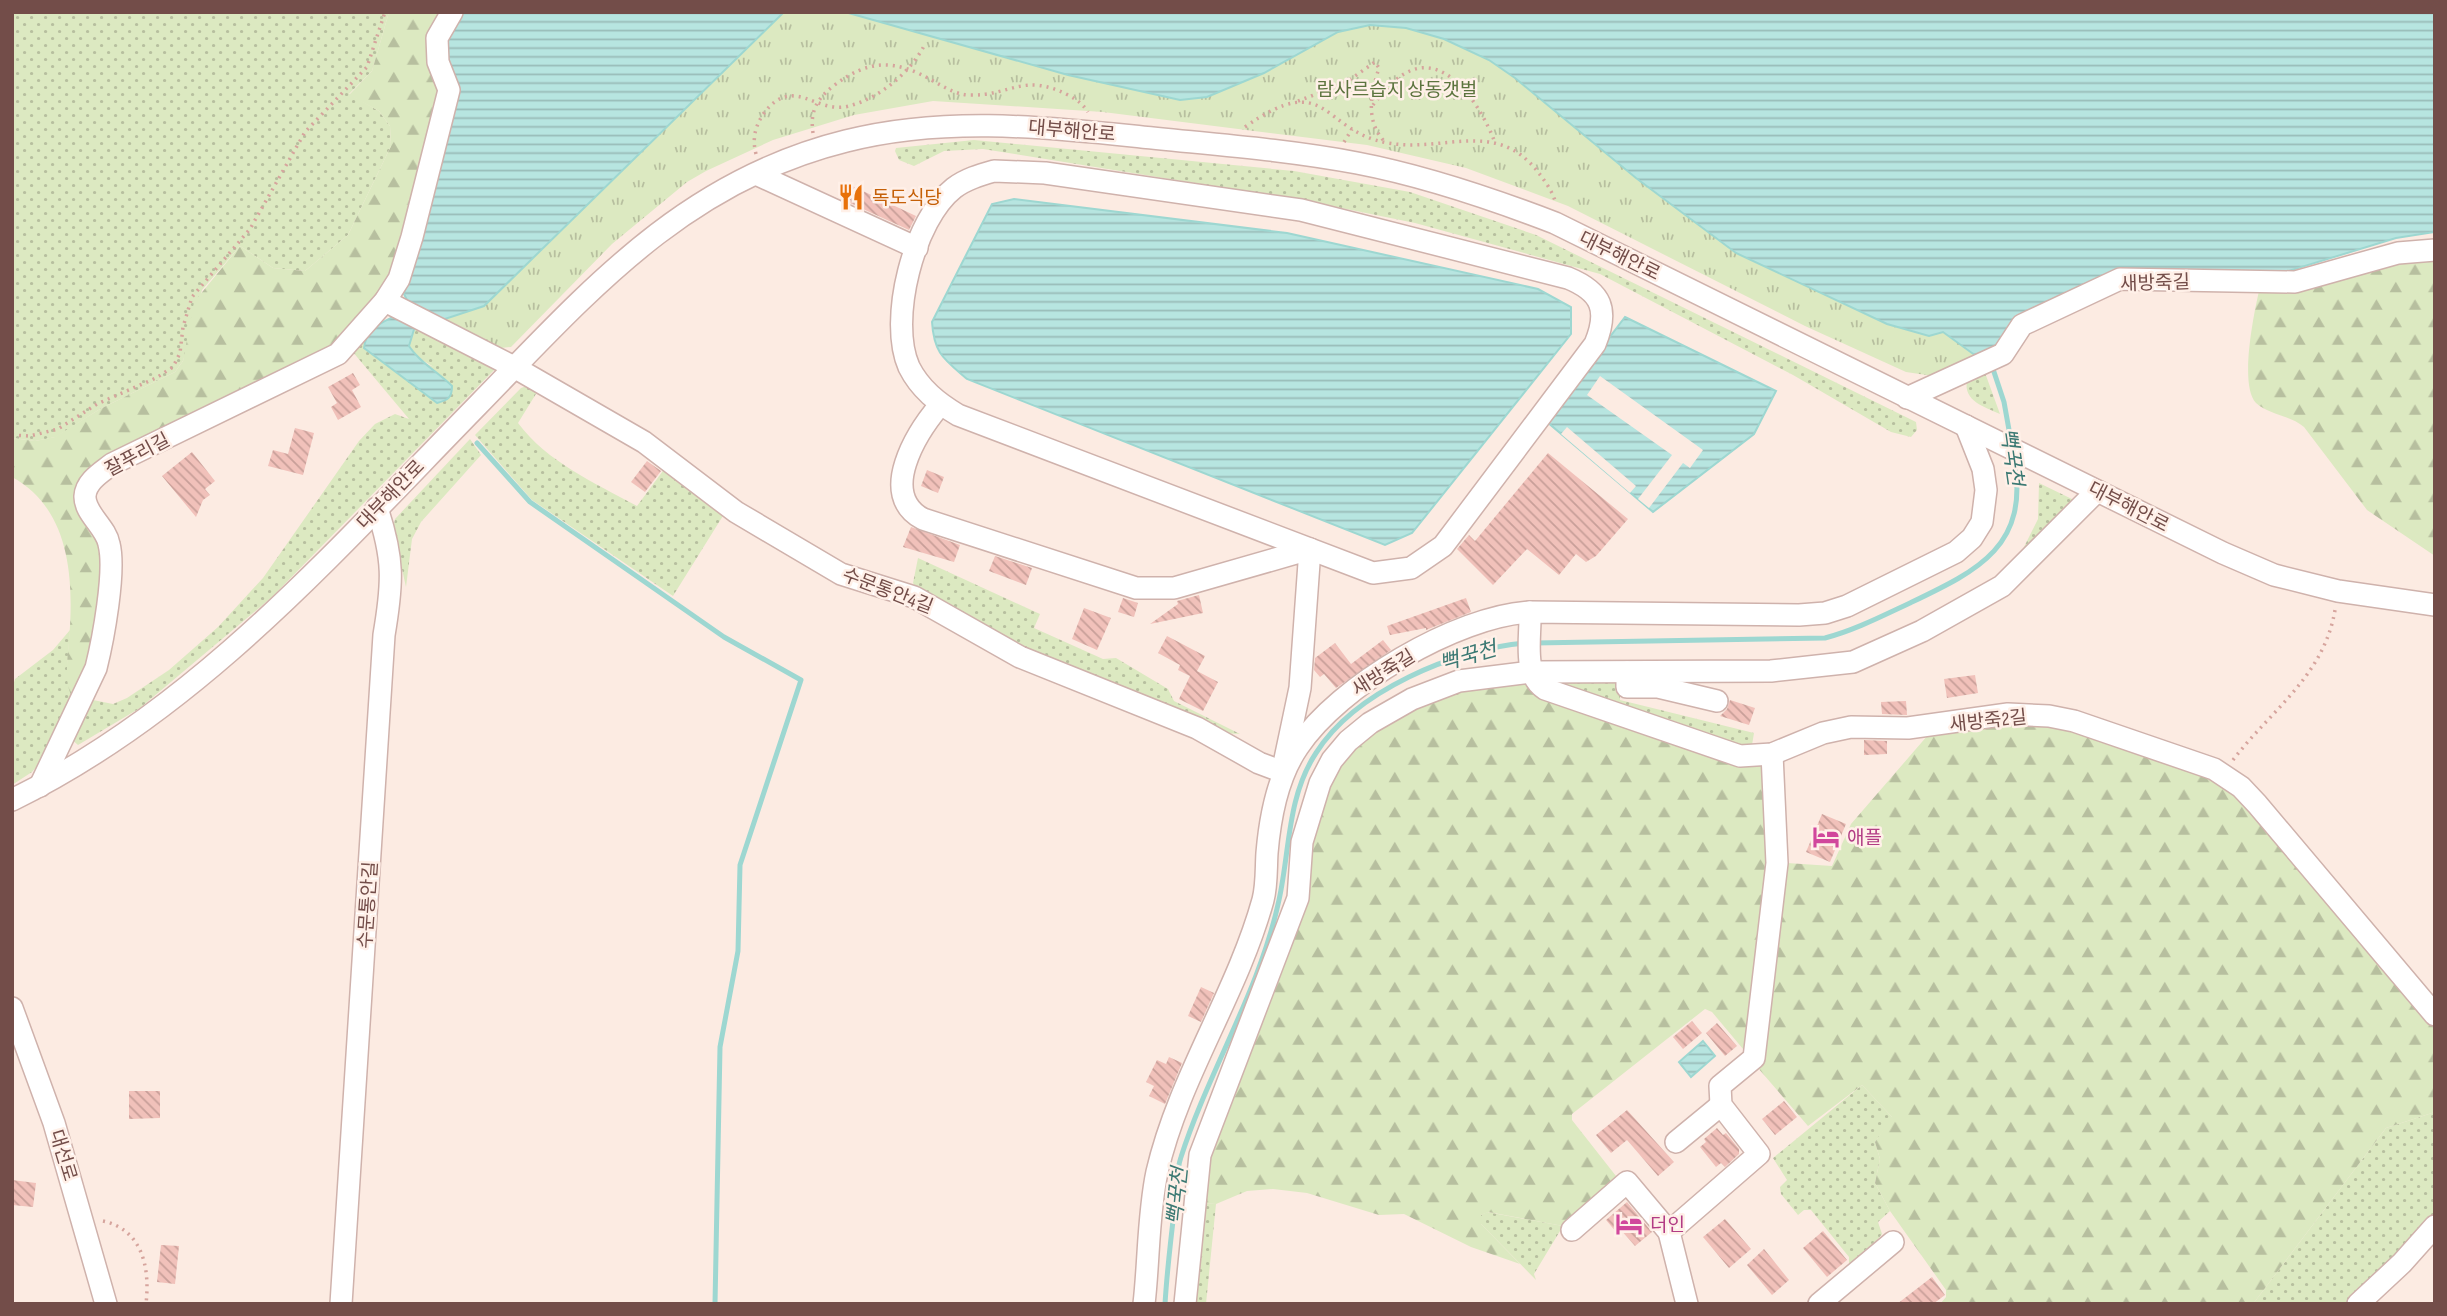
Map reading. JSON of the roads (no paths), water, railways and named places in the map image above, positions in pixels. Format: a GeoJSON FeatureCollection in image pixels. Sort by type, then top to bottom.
{"type":"FeatureCollection","features":[{"type":"Feature","properties":{"kind":"street","name":"잘푸리길"},"geometry":{"type":"LineString","coordinates":[[40,786],[96,668],[102,647],[110,566],[109,542],[85,497],[96,476],[112,464],[338,354],[392,304],[449,90],[438,62],[437,38],[452,12]]}},
{"type":"Feature","properties":{"kind":"street","name":"대부해안로"},"geometry":{"type":"LineString","coordinates":[[12,800],[40,786],[150,718],[234,650],[612,268],[666,224],[756,165],[855,139],[940,125],[988,124],[1071,129],[1354,163],[1411,175],[1497,201],[1555,223],[1907,398],[2274,575],[2338,591],[2435,605]]}},
{"type":"Feature","properties":{"kind":"street"},"geometry":{"type":"LineString","coordinates":[[756,165],[917,248]]}},
{"type":"Feature","properties":{"kind":"street"},"geometry":{"type":"LineString","coordinates":[[994,171],[1045,173],[1301,210],[1569,278],[1584,285],[1598,298],[1602,314],[1595,344],[1443,546],[1430,558],[1411,568],[1373,573],[958,415],[940,405],[922,387],[910,368],[902,346],[902,298],[907,274],[917,248],[944,198],[955,187],[994,171]]}},
{"type":"Feature","properties":{"kind":"street","name":"새방죽길"},"geometry":{"type":"LineString","coordinates":[[1907,398],[1977,363],[2003,354],[2022,325],[2120,279],[2295,282],[2398,254],[2435,250]]}},
{"type":"Feature","properties":{"kind":"street"},"geometry":{"type":"LineString","coordinates":[[392,304],[514,367]]}},
{"type":"Feature","properties":{"kind":"street","name":"수문통안4길"},"geometry":{"type":"LineString","coordinates":[[514,367],[644,442],[736,512],[841,574],[914,597],[1020,657],[1197,728],[1259,763],[1283,772]]}},
{"type":"Feature","properties":{"kind":"street"},"geometry":{"type":"LineString","coordinates":[[940,405],[918,436],[903,477],[904,501],[911,513],[923,519],[1136,588],[1155,590],[1174,589],[1310,549]]}},
{"type":"Feature","properties":{"kind":"street","name":"새방죽길"},"geometry":{"type":"LineString","coordinates":[[1144,1304],[1157,1173],[1174,1120],[1229,990],[1263,898],[1268,848],[1283,772],[1297,747],[1328,710],[1382,670],[1419,650],[1492,619],[1799,615],[1825,613],[1847,606],[1956,552],[1978,530],[1985,512],[1986,490],[1975,431]]}},
{"type":"Feature","properties":{"kind":"street","name":"새방죽길"},"geometry":{"type":"LineString","coordinates":[[1185,1304],[1200,1155],[1298,898],[1302,842],[1320,783],[1332,760],[1348,741],[1370,723],[1412,699],[1459,681],[1531,669],[1627,672],[1771,671],[1853,662],[1953,615],[2002,586],[2097,491]]}},
{"type":"Feature","properties":{"kind":"street","name":"수문통안길"},"geometry":{"type":"LineString","coordinates":[[341,1304],[384,635],[392,578],[392,560],[377,508]]}},
{"type":"Feature","properties":{"kind":"street"},"geometry":{"type":"LineString","coordinates":[[1283,772],[1300,688],[1310,549]]}},
{"type":"Feature","properties":{"kind":"street"},"geometry":{"type":"LineString","coordinates":[[1531,617],[1531,669]]}},
{"type":"Feature","properties":{"kind":"street","name":"새방죽2길"},"geometry":{"type":"LineString","coordinates":[[1531,669],[1536,684],[1545,689],[1728,753],[1772,754],[1823,733],[1852,727],[1908,728],[2026,714],[2074,721],[2223,774],[2257,804],[2435,1015]]}},
{"type":"Feature","properties":{"kind":"street"},"geometry":{"type":"LineString","coordinates":[[1627,672],[1627,687],[1658,687],[1717,701]]}},
{"type":"Feature","properties":{"kind":"street"},"geometry":{"type":"LineString","coordinates":[[1669,1232],[1759,1154],[1721,1105],[1720,1086],[1754,1058],[1777,863],[1772,754]]}},
{"type":"Feature","properties":{"kind":"street","name":"대선로"},"geometry":{"type":"LineString","coordinates":[[12,1008],[54,1123],[106,1304]]}},
{"type":"Feature","properties":{"kind":"street"},"geometry":{"type":"LineString","coordinates":[[1676,1142],[1721,1105]]}},
{"type":"Feature","properties":{"kind":"street"},"geometry":{"type":"LineString","coordinates":[[1572,1230],[1627,1182],[1669,1232],[1687,1304]]}},
{"type":"Feature","properties":{"kind":"street"},"geometry":{"type":"LineString","coordinates":[[2358,1304],[2402,1263],[2435,1226]]}},
{"type":"Feature","properties":{"kind":"street"},"geometry":{"type":"LineString","coordinates":[[1819,1304],[1893,1242]]}},
{"type":"Feature","properties":{"kind":"water"},"geometry":{"type":"Polygon","coordinates":[[[457,12],[784,12],[484,306],[442,320],[408,302],[404,294],[434,162],[442,57],[457,12]]]}},
{"type":"Feature","properties":{"kind":"water"},"geometry":{"type":"Polygon","coordinates":[[[845,12],[2435,12],[2435,232],[2396,238],[2282,273],[2122,272],[1999,348],[1976,356],[1943,332],[1929,336],[1887,324],[1736,253],[1636,178],[1515,78],[1489,60],[1444,39],[1406,28],[1370,25],[1338,32],[1264,73],[1207,97],[1180,100],[1068,75],[845,12]]]}},
{"type":"Feature","properties":{"kind":"water"},"geometry":{"type":"Polygon","coordinates":[[[1014,199],[1287,233],[1538,289],[1571,307],[1571,334],[1412,533],[1385,545],[967,379],[952,366],[938,349],[932,322],[992,204],[1014,199]]]}},
{"type":"Feature","properties":{"kind":"water"},"geometry":{"type":"Polygon","coordinates":[[[395,316],[415,326],[409,346],[452,386],[447,399],[437,403],[364,348],[370,332],[395,316]]]}},
{"type":"Feature","properties":{"kind":"water"},"geometry":{"type":"Polygon","coordinates":[[[1625,317],[1776,391],[1754,434],[1653,512],[1546,421],[1625,317]]]}},
{"type":"Feature","properties":{"kind":"water"},"geometry":{"type":"Polygon","coordinates":[[[1703,1041],[1715,1056],[1691,1077],[1679,1062],[1703,1041]]]}},
{"type":"Feature","properties":{"kind":"waterway","name":"뻑꾹천"},"geometry":{"type":"LineString","coordinates":[[1992,366],[2004,402],[2011,441]]}},
{"type":"Feature","properties":{"kind":"waterway"},"geometry":{"type":"LineString","coordinates":[[477,443],[530,502],[724,637],[801,680],[740,865],[738,951],[720,1047],[715,1304]]}},
{"type":"Feature","properties":{"kind":"waterway","name":"뻑꾹천"},"geometry":{"type":"LineString","coordinates":[[1535,643],[1825,638],[1847,631],[1958,579],[1994,551],[2006,534],[2014,513],[2017,488],[2014,458]]}},
{"type":"Feature","properties":{"kind":"waterway","name":"뻑꾹천"},"geometry":{"type":"LineString","coordinates":[[1165,1304],[1179,1162],[1205,1093],[1260,966],[1279,900],[1294,806],[1316,753],[1333,731],[1355,711],[1409,677],[1468,654],[1525,643]]}},
{"type":"Feature","properties":{"kind":"place","name":"독도식당"},"geometry":{"type":"Point","coordinates":[851,197]}},
{"type":"Feature","properties":{"kind":"place","name":"애플"},"geometry":{"type":"Point","coordinates":[1826,837]}},
{"type":"Feature","properties":{"kind":"place","name":"더인"},"geometry":{"type":"Point","coordinates":[1629,1224]}},
{"type":"Feature","properties":{"kind":"park label","name":"람사르습지 상동갯벌"},"geometry":{"type":"Point","coordinates":[1397,89]}}]}
